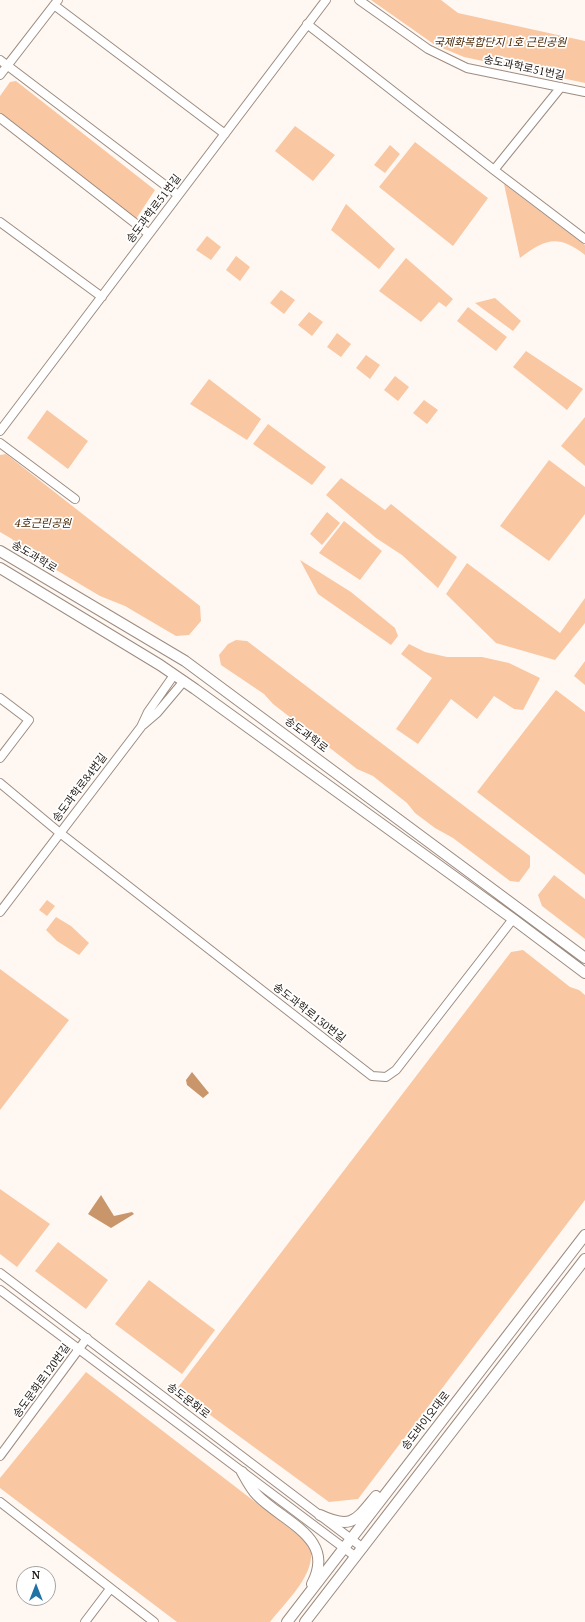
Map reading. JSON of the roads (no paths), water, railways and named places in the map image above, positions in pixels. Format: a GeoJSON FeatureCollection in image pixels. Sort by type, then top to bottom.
{"type":"FeatureCollection","features":[{"type":"Feature","properties":{"kind":"main road","name":"송도과학로"},"geometry":{"type":"LineString","coordinates":[[0,551],[185,661],[585,958]]}},
{"type":"Feature","properties":{"kind":"main road"},"geometry":{"type":"LineString","coordinates":[[0,568],[184,681],[513,919],[585,973]]}},
{"type":"Feature","properties":{"kind":"main road","name":"송도바이오대로"},"geometry":{"type":"LineString","coordinates":[[287,1622],[585,1235]]}},
{"type":"Feature","properties":{"kind":"main road"},"geometry":{"type":"LineString","coordinates":[[305,1622],[585,1259]]}},
{"type":"Feature","properties":{"kind":"main road"},"geometry":{"type":"LineString","coordinates":[[320,1515],[332,1521],[352,1521],[419,1442],[434,1431]]}},
{"type":"Feature","properties":{"kind":"main road"},"geometry":{"type":"LineString","coordinates":[[242,1472],[256,1494],[308,1536],[316,1547],[318,1555],[317,1570],[301,1604]]}},
{"type":"Feature","properties":{"kind":"street","name":"송도과학로51번길"},"geometry":{"type":"LineString","coordinates":[[0,431],[326,0]]}},
{"type":"Feature","properties":{"kind":"street","name":"송도과학로51번길"},"geometry":{"type":"LineString","coordinates":[[359,0],[428,50],[467,68],[585,92]]}},
{"type":"Feature","properties":{"kind":"street"},"geometry":{"type":"LineString","coordinates":[[0,75],[56,3],[225,134]]}},
{"type":"Feature","properties":{"kind":"street"},"geometry":{"type":"LineString","coordinates":[[308,24],[494,170],[585,239]]}},
{"type":"Feature","properties":{"kind":"street"},"geometry":{"type":"LineString","coordinates":[[0,60],[178,195]]}},
{"type":"Feature","properties":{"kind":"street"},"geometry":{"type":"LineString","coordinates":[[494,170],[561,87]]}},
{"type":"Feature","properties":{"kind":"street"},"geometry":{"type":"LineString","coordinates":[[0,118],[149,234]]}},
{"type":"Feature","properties":{"kind":"street"},"geometry":{"type":"LineString","coordinates":[[0,222],[102,297]]}},
{"type":"Feature","properties":{"kind":"street"},"geometry":{"type":"LineString","coordinates":[[0,443],[75,499]]}},
{"type":"Feature","properties":{"kind":"street","name":"송도과학로84번길"},"geometry":{"type":"LineString","coordinates":[[0,912],[141,727],[148,712],[174,675]]}},
{"type":"Feature","properties":{"kind":"street"},"geometry":{"type":"LineString","coordinates":[[141,727],[157,713],[184,681]]}},
{"type":"Feature","properties":{"kind":"street"},"geometry":{"type":"LineString","coordinates":[[0,698],[29,720],[0,758]]}},
{"type":"Feature","properties":{"kind":"street","name":"송도과학로130번길"},"geometry":{"type":"LineString","coordinates":[[0,784],[60,833],[372,1076],[386,1077],[396,1070],[513,919]]}},
{"type":"Feature","properties":{"kind":"street","name":"송도문화로"},"geometry":{"type":"LineString","coordinates":[[0,1272],[363,1548]]}},
{"type":"Feature","properties":{"kind":"street"},"geometry":{"type":"LineString","coordinates":[[0,1290],[356,1557]]}},
{"type":"Feature","properties":{"kind":"street","name":"송도문화로120번길"},"geometry":{"type":"LineString","coordinates":[[0,1456],[87,1338]]}},
{"type":"Feature","properties":{"kind":"street"},"geometry":{"type":"LineString","coordinates":[[0,1502],[154,1622]]}},
{"type":"Feature","properties":{"kind":"street"},"geometry":{"type":"LineString","coordinates":[[85,1622],[110,1589]]}},
{"type":"Feature","properties":{"kind":"park label","name":"국제화복합단지 1호 근린공원"},"geometry":{"type":"Point","coordinates":[500,43]}},
{"type":"Feature","properties":{"kind":"park label","name":"4호근린공원"},"geometry":{"type":"Point","coordinates":[43,524]}}]}
